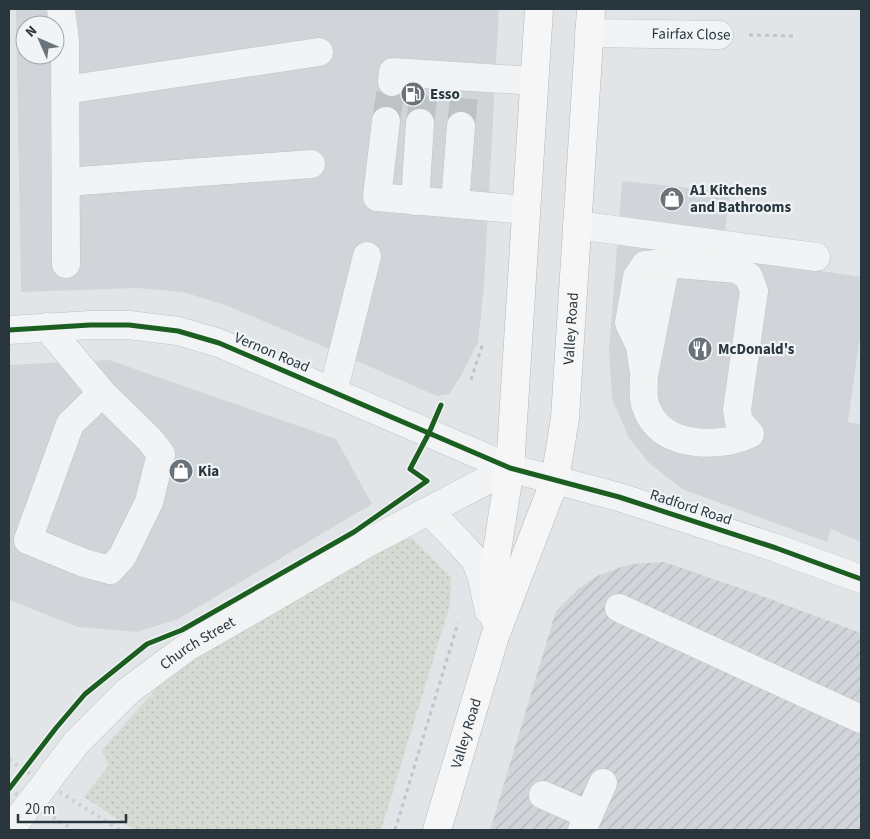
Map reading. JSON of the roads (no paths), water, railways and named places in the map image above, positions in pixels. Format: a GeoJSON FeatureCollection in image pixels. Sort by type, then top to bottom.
{"type":"FeatureCollection","features":[{"type":"Feature","properties":{"kind":"highway","name":"Valley Road"},"geometry":{"type":"LineString","coordinates":[[495,636],[494,570],[510,468],[539,9]]}},
{"type":"Feature","properties":{"kind":"highway","name":"Valley Road"},"geometry":{"type":"LineString","coordinates":[[437,830],[495,636],[555,480],[565,418],[590,21]]}},
{"type":"Feature","properties":{"kind":"street"},"geometry":{"type":"LineString","coordinates":[[61,9],[65,41],[66,264]]}},
{"type":"Feature","properties":{"kind":"street","name":"Fairfax Close"},"geometry":{"type":"LineString","coordinates":[[590,21],[718,35]]}},
{"type":"Feature","properties":{"kind":"street"},"geometry":{"type":"LineString","coordinates":[[65,90],[319,52]]}},
{"type":"Feature","properties":{"kind":"street"},"geometry":{"type":"LineString","coordinates":[[392,82],[393,72],[426,79],[534,81]]}},
{"type":"Feature","properties":{"kind":"street"},"geometry":{"type":"LineString","coordinates":[[386,121],[378,198],[526,210]]}},
{"type":"Feature","properties":{"kind":"street"},"geometry":{"type":"LineString","coordinates":[[415,201],[420,123]]}},
{"type":"Feature","properties":{"kind":"street"},"geometry":{"type":"LineString","coordinates":[[455,204],[461,126]]}},
{"type":"Feature","properties":{"kind":"street"},"geometry":{"type":"LineString","coordinates":[[66,182],[312,164]]}},
{"type":"Feature","properties":{"kind":"street"},"geometry":{"type":"LineString","coordinates":[[577,226],[816,257]]}},
{"type":"Feature","properties":{"kind":"street"},"geometry":{"type":"LineString","coordinates":[[333,392],[367,256]]}},
{"type":"Feature","properties":{"kind":"street"},"geometry":{"type":"LineString","coordinates":[[666,263],[737,270],[749,277],[754,291],[737,410],[740,422],[750,434],[729,441],[699,443],[667,434],[652,419],[646,406],[643,393],[644,376],[666,263]]}},
{"type":"Feature","properties":{"kind":"street","name":"Vernon Road"},"geometry":{"type":"LineString","coordinates":[[9,330],[90,325],[129,325],[178,331],[219,344],[510,468]]}},
{"type":"Feature","properties":{"kind":"street"},"geometry":{"type":"LineString","coordinates":[[47,327],[102,393],[150,440],[160,454],[149,502],[122,557],[110,570],[84,563],[28,540],[70,424],[102,393]]}},
{"type":"Feature","properties":{"kind":"street","name":"Radford Road"},"geometry":{"type":"LineString","coordinates":[[510,468],[619,497],[776,548],[861,579]]}},
{"type":"Feature","properties":{"kind":"street","name":"Church Street"},"geometry":{"type":"LineString","coordinates":[[10,830],[76,743],[128,690],[186,648],[373,540],[510,468]]}},
{"type":"Feature","properties":{"kind":"street"},"geometry":{"type":"LineString","coordinates":[[429,511],[476,561],[482,578],[495,636]]}},
{"type":"Feature","properties":{"kind":"street"},"geometry":{"type":"LineString","coordinates":[[619,608],[861,719]]}},
{"type":"Feature","properties":{"kind":"street"},"geometry":{"type":"LineString","coordinates":[[543,795],[586,823],[603,783]]}},
{"type":"Feature","properties":{"kind":"tunnel"},"geometry":{"type":"LineString","coordinates":[[386,121],[392,82]]}},
{"type":"Feature","properties":{"kind":"tunnel"},"geometry":{"type":"LineString","coordinates":[[420,123],[425,84]]}},
{"type":"Feature","properties":{"kind":"tunnel"},"geometry":{"type":"LineString","coordinates":[[461,126],[465,87]]}},
{"type":"Feature","properties":{"kind":"railway"},"geometry":{"type":"LineString","coordinates":[[9,760],[120,830]]}},
{"type":"Feature","properties":{"kind":"railway"},"geometry":{"type":"LineString","coordinates":[[9,789],[73,830]]}},
{"type":"Feature","properties":{"kind":"place","name":"Esso"},"geometry":{"type":"Point","coordinates":[413,94]}},
{"type":"Feature","properties":{"kind":"place","name":"A1 Kitchens and Bathrooms"},"geometry":{"type":"Point","coordinates":[672,199]}},
{"type":"Feature","properties":{"kind":"place","name":"McDonald's"},"geometry":{"type":"Point","coordinates":[700,349]}},
{"type":"Feature","properties":{"kind":"place","name":"Kia"},"geometry":{"type":"Point","coordinates":[181,471]}}]}
